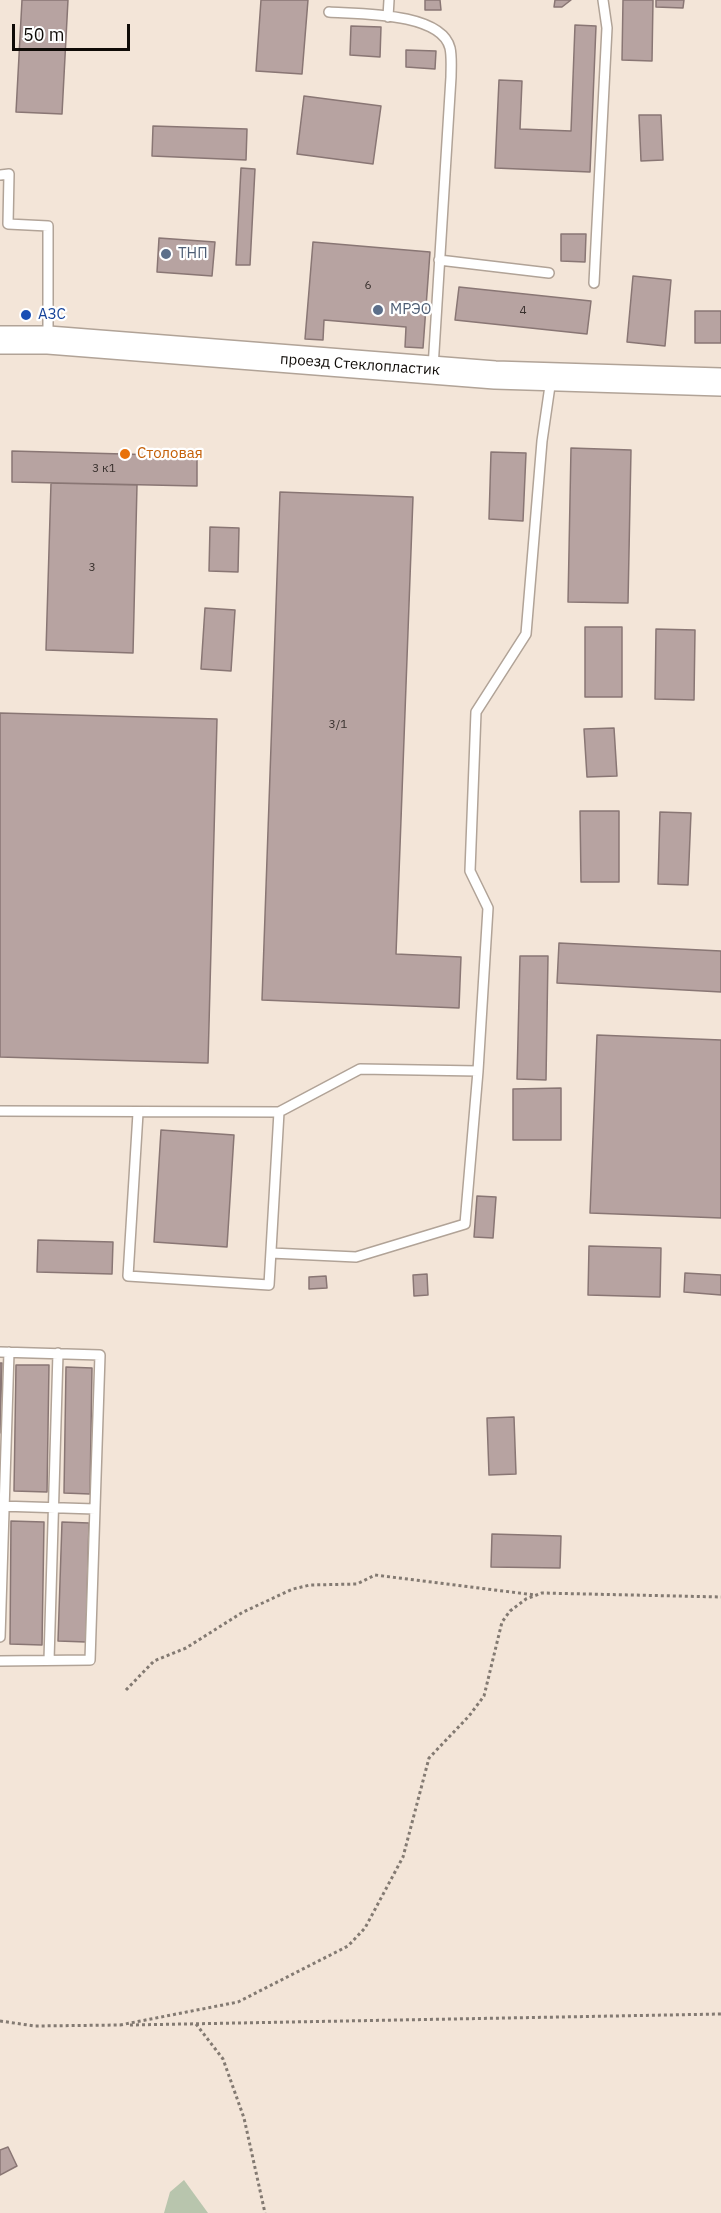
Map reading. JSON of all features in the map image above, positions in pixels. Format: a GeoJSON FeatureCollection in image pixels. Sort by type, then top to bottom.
{"type":"FeatureCollection","features":[{"type":"Feature","properties":{"kind":"street","name":"проезд Стеклопластик"},"geometry":{"type":"LineString","coordinates":[[0,340],[48,340],[551,377],[721,382]]}},
{"type":"Feature","properties":{"kind":"lane"},"geometry":{"type":"LineString","coordinates":[[388,17],[389,0]]}},
{"type":"Feature","properties":{"kind":"lane"},"geometry":{"type":"LineString","coordinates":[[594,283],[607,28],[603,0]]}},
{"type":"Feature","properties":{"kind":"lane"},"geometry":{"type":"LineString","coordinates":[[329,12],[404,18],[435,29],[450,47],[451,77],[433,370]]}},
{"type":"Feature","properties":{"kind":"lane"},"geometry":{"type":"LineString","coordinates":[[0,175],[9,174],[8,224],[48,226],[48,340]]}},
{"type":"Feature","properties":{"kind":"lane"},"geometry":{"type":"LineString","coordinates":[[439,260],[549,273]]}},
{"type":"Feature","properties":{"kind":"lane"},"geometry":{"type":"LineString","coordinates":[[271,1253],[356,1257],[465,1224],[478,1071],[488,908],[470,871],[476,712],[526,634],[542,441],[551,377]]}},
{"type":"Feature","properties":{"kind":"lane"},"geometry":{"type":"LineString","coordinates":[[0,1111],[279,1112],[360,1069],[478,1071]]}},
{"type":"Feature","properties":{"kind":"lane"},"geometry":{"type":"LineString","coordinates":[[138,1113],[128,1276],[269,1285],[279,1112]]}},
{"type":"Feature","properties":{"kind":"lane"},"geometry":{"type":"LineString","coordinates":[[0,1637],[4,1352],[100,1355],[90,1660],[0,1661]]}},
{"type":"Feature","properties":{"kind":"lane"},"geometry":{"type":"LineString","coordinates":[[49,1660],[58,1353]]}},
{"type":"Feature","properties":{"kind":"lane"},"geometry":{"type":"LineString","coordinates":[[2,1506],[95,1509]]}},
{"type":"Feature","properties":{"kind":"path"},"geometry":{"type":"LineString","coordinates":[[126,1690],[154,1661],[186,1648],[243,1612],[293,1589],[357,1584],[375,1575],[537,1595],[721,1597]]}},
{"type":"Feature","properties":{"kind":"path"},"geometry":{"type":"LineString","coordinates":[[120,2025],[238,2002],[348,1946],[365,1928],[403,1857],[429,1758],[469,1716],[484,1696],[502,1622],[510,1611],[537,1595]]}},
{"type":"Feature","properties":{"kind":"path"},"geometry":{"type":"LineString","coordinates":[[0,2021],[35,2026],[721,2014]]}},
{"type":"Feature","properties":{"kind":"path"},"geometry":{"type":"LineString","coordinates":[[196,2024],[223,2059],[244,2118],[265,2213]]}},
{"type":"Feature","properties":{"kind":"green space"},"geometry":{"type":"Polygon","coordinates":[[[184,2180],[208,2213],[164,2213],[170,2192],[184,2180]]]}},
{"type":"Feature","properties":{"kind":"building"},"geometry":{"type":"Polygon","coordinates":[[[22,0],[68,0],[62,114],[16,112],[22,0]]]}},
{"type":"Feature","properties":{"kind":"building"},"geometry":{"type":"Polygon","coordinates":[[[261,0],[308,0],[302,74],[256,71],[261,0]]]}},
{"type":"Feature","properties":{"kind":"building"},"geometry":{"type":"Polygon","coordinates":[[[425,0],[440,0],[441,10],[425,10],[425,0]]]}},
{"type":"Feature","properties":{"kind":"building"},"geometry":{"type":"Polygon","coordinates":[[[555,0],[571,0],[562,7],[554,7],[555,0]]]}},
{"type":"Feature","properties":{"kind":"building"},"geometry":{"type":"Polygon","coordinates":[[[623,0],[653,0],[652,61],[622,60],[623,0]]]}},
{"type":"Feature","properties":{"kind":"building"},"geometry":{"type":"Polygon","coordinates":[[[656,0],[684,0],[683,8],[656,7],[656,0]]]}},
{"type":"Feature","properties":{"kind":"building"},"geometry":{"type":"Polygon","coordinates":[[[575,25],[596,26],[590,172],[495,168],[499,80],[522,81],[520,129],[571,131],[575,25]]]}},
{"type":"Feature","properties":{"kind":"building"},"geometry":{"type":"Polygon","coordinates":[[[351,26],[381,27],[380,57],[350,55],[351,26]]]}},
{"type":"Feature","properties":{"kind":"building"},"geometry":{"type":"Polygon","coordinates":[[[406,50],[436,51],[435,69],[406,67],[406,50]]]}},
{"type":"Feature","properties":{"kind":"building"},"geometry":{"type":"Polygon","coordinates":[[[304,96],[381,106],[373,164],[297,154],[304,96]]]}},
{"type":"Feature","properties":{"kind":"building"},"geometry":{"type":"Polygon","coordinates":[[[639,115],[661,115],[663,160],[641,161],[639,115]]]}},
{"type":"Feature","properties":{"kind":"building"},"geometry":{"type":"Polygon","coordinates":[[[153,126],[247,129],[246,160],[152,156],[153,126]]]}},
{"type":"Feature","properties":{"kind":"building"},"geometry":{"type":"Polygon","coordinates":[[[241,168],[255,169],[250,265],[236,265],[241,168]]]}},
{"type":"Feature","properties":{"kind":"building"},"geometry":{"type":"Polygon","coordinates":[[[561,234],[586,234],[585,262],[561,261],[561,234]]]}},
{"type":"Feature","properties":{"kind":"building"},"geometry":{"type":"Polygon","coordinates":[[[159,238],[215,242],[212,276],[157,272],[159,238]]]}},
{"type":"Feature","properties":{"kind":"building"},"geometry":{"type":"Polygon","coordinates":[[[313,242],[430,252],[423,348],[405,347],[406,327],[324,320],[323,340],[305,339],[313,242]]]}},
{"type":"Feature","properties":{"kind":"building"},"geometry":{"type":"Polygon","coordinates":[[[633,276],[671,280],[665,346],[627,342],[633,276]]]}},
{"type":"Feature","properties":{"kind":"building"},"geometry":{"type":"Polygon","coordinates":[[[459,287],[591,301],[587,334],[455,320],[459,287]]]}},
{"type":"Feature","properties":{"kind":"building"},"geometry":{"type":"Polygon","coordinates":[[[695,311],[721,311],[721,343],[695,343],[695,311]]]}},
{"type":"Feature","properties":{"kind":"building"},"geometry":{"type":"Polygon","coordinates":[[[571,448],[631,450],[628,603],[568,602],[571,448]]]}},
{"type":"Feature","properties":{"kind":"building"},"geometry":{"type":"Polygon","coordinates":[[[12,451],[197,456],[197,486],[12,482],[12,451]]]}},
{"type":"Feature","properties":{"kind":"building"},"geometry":{"type":"Polygon","coordinates":[[[491,452],[526,453],[523,521],[489,519],[491,452]]]}},
{"type":"Feature","properties":{"kind":"building"},"geometry":{"type":"Polygon","coordinates":[[[51,483],[137,485],[133,653],[46,650],[51,483]]]}},
{"type":"Feature","properties":{"kind":"building"},"geometry":{"type":"Polygon","coordinates":[[[280,492],[413,497],[396,954],[461,957],[459,1008],[262,1000],[280,492]]]}},
{"type":"Feature","properties":{"kind":"building"},"geometry":{"type":"Polygon","coordinates":[[[210,527],[239,528],[238,572],[209,571],[210,527]]]}},
{"type":"Feature","properties":{"kind":"building"},"geometry":{"type":"Polygon","coordinates":[[[205,608],[235,610],[231,671],[201,669],[205,608]]]}},
{"type":"Feature","properties":{"kind":"building"},"geometry":{"type":"Polygon","coordinates":[[[585,627],[622,627],[622,697],[585,697],[585,627]]]}},
{"type":"Feature","properties":{"kind":"building"},"geometry":{"type":"Polygon","coordinates":[[[656,629],[695,630],[694,700],[655,699],[656,629]]]}},
{"type":"Feature","properties":{"kind":"building"},"geometry":{"type":"Polygon","coordinates":[[[0,713],[217,719],[208,1063],[0,1057],[0,713]]]}},
{"type":"Feature","properties":{"kind":"building"},"geometry":{"type":"Polygon","coordinates":[[[614,728],[617,776],[587,777],[584,729],[614,728]]]}},
{"type":"Feature","properties":{"kind":"building"},"geometry":{"type":"Polygon","coordinates":[[[580,811],[619,811],[619,882],[581,882],[580,811]]]}},
{"type":"Feature","properties":{"kind":"building"},"geometry":{"type":"Polygon","coordinates":[[[660,812],[691,813],[688,885],[658,884],[660,812]]]}},
{"type":"Feature","properties":{"kind":"building"},"geometry":{"type":"Polygon","coordinates":[[[559,943],[721,951],[721,992],[557,983],[559,943]]]}},
{"type":"Feature","properties":{"kind":"building"},"geometry":{"type":"Polygon","coordinates":[[[520,956],[548,956],[546,1080],[517,1079],[520,956]]]}},
{"type":"Feature","properties":{"kind":"building"},"geometry":{"type":"Polygon","coordinates":[[[597,1035],[721,1040],[721,1218],[590,1213],[597,1035]]]}},
{"type":"Feature","properties":{"kind":"building"},"geometry":{"type":"Polygon","coordinates":[[[561,1088],[561,1140],[513,1140],[513,1089],[561,1088]]]}},
{"type":"Feature","properties":{"kind":"building"},"geometry":{"type":"Polygon","coordinates":[[[161,1130],[234,1135],[227,1247],[154,1242],[161,1130]]]}},
{"type":"Feature","properties":{"kind":"building"},"geometry":{"type":"Polygon","coordinates":[[[477,1196],[496,1197],[493,1238],[474,1237],[477,1196]]]}},
{"type":"Feature","properties":{"kind":"building"},"geometry":{"type":"Polygon","coordinates":[[[38,1240],[113,1242],[112,1274],[37,1272],[38,1240]]]}},
{"type":"Feature","properties":{"kind":"building"},"geometry":{"type":"Polygon","coordinates":[[[589,1246],[661,1248],[660,1297],[588,1295],[589,1246]]]}},
{"type":"Feature","properties":{"kind":"building"},"geometry":{"type":"Polygon","coordinates":[[[685,1273],[721,1275],[721,1295],[684,1292],[685,1273]]]}},
{"type":"Feature","properties":{"kind":"building"},"geometry":{"type":"Polygon","coordinates":[[[427,1274],[428,1295],[414,1296],[413,1275],[427,1274]]]}},
{"type":"Feature","properties":{"kind":"building"},"geometry":{"type":"Polygon","coordinates":[[[326,1276],[327,1288],[309,1289],[309,1277],[326,1276]]]}},
{"type":"Feature","properties":{"kind":"building"},"geometry":{"type":"Polygon","coordinates":[[[0,1363],[2,1363],[0,1433],[0,1363]]]}},
{"type":"Feature","properties":{"kind":"building"},"geometry":{"type":"Polygon","coordinates":[[[16,1365],[49,1365],[47,1492],[14,1491],[16,1365]]]}},
{"type":"Feature","properties":{"kind":"building"},"geometry":{"type":"Polygon","coordinates":[[[66,1367],[92,1368],[90,1494],[64,1493],[66,1367]]]}},
{"type":"Feature","properties":{"kind":"building"},"geometry":{"type":"Polygon","coordinates":[[[514,1417],[516,1474],[489,1475],[487,1418],[514,1417]]]}},
{"type":"Feature","properties":{"kind":"building"},"geometry":{"type":"Polygon","coordinates":[[[11,1521],[44,1522],[42,1645],[10,1644],[11,1521]]]}},
{"type":"Feature","properties":{"kind":"building"},"geometry":{"type":"Polygon","coordinates":[[[62,1522],[89,1523],[86,1642],[58,1641],[62,1522]]]}},
{"type":"Feature","properties":{"kind":"building"},"geometry":{"type":"Polygon","coordinates":[[[492,1534],[561,1536],[560,1568],[491,1567],[492,1534]]]}},
{"type":"Feature","properties":{"kind":"building"},"geometry":{"type":"Polygon","coordinates":[[[8,2147],[17,2166],[0,2175],[0,2150],[8,2147]]]}},
{"type":"Feature","properties":{"kind":"place","name":"ТНП"},"geometry":{"type":"Point","coordinates":[166,254]}},
{"type":"Feature","properties":{"kind":"place","name":"МРЭО"},"geometry":{"type":"Point","coordinates":[378,310]}},
{"type":"Feature","properties":{"kind":"place","name":"АЗС"},"geometry":{"type":"Point","coordinates":[26,315]}},
{"type":"Feature","properties":{"kind":"place","name":"Столовая"},"geometry":{"type":"Point","coordinates":[125,454]}}]}
